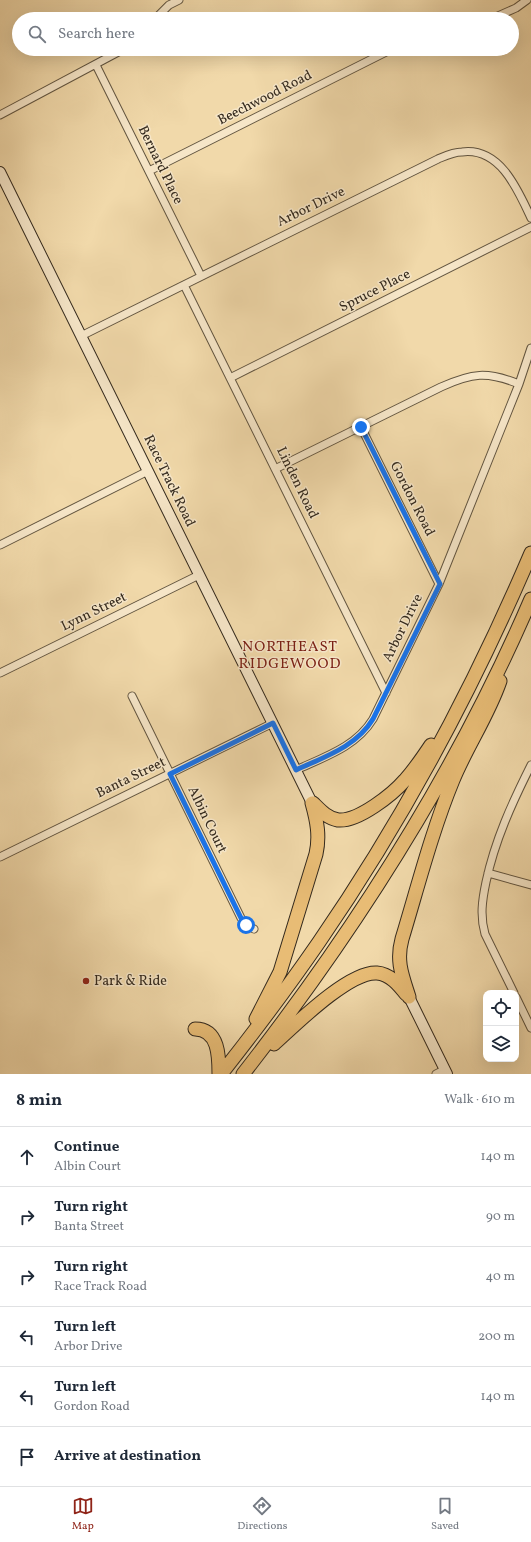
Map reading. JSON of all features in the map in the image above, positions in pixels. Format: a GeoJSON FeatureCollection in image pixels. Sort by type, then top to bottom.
{"type":"FeatureCollection","features":[{"type":"Feature","properties":{"kind":"highway"},"geometry":{"type":"LineString","coordinates":[[220,1074],[302,966],[353,890],[413,792],[460,705],[500,623],[531,553]]}},
{"type":"Feature","properties":{"kind":"highway"},"geometry":{"type":"LineString","coordinates":[[409,997],[399,964],[399,952],[429,848],[447,794],[462,761],[493,702],[517,632],[531,599]]}},
{"type":"Feature","properties":{"kind":"highway"},"geometry":{"type":"LineString","coordinates":[[243,1074],[325,964],[397,854],[454,755],[517,632]]}},
{"type":"Feature","properties":{"kind":"highway"},"geometry":{"type":"LineString","coordinates":[[312,803],[328,816],[338,820],[344,820],[355,817],[380,801],[395,790],[407,778],[460,705]]}},
{"type":"Feature","properties":{"kind":"highway"},"geometry":{"type":"LineString","coordinates":[[237,1053],[276,982],[289,945],[318,846],[318,825],[312,803]]}},
{"type":"Feature","properties":{"kind":"highway"},"geometry":{"type":"LineString","coordinates":[[252,1063],[315,1006],[351,981],[362,976],[377,973],[387,976],[396,982],[409,997]]}},
{"type":"Feature","properties":{"kind":"highway"},"geometry":{"type":"LineString","coordinates":[[195,1029],[207,1032],[216,1043],[220,1074]]}},
{"type":"Feature","properties":{"kind":"street"},"geometry":{"type":"LineString","coordinates":[[162,12],[170,5],[179,0]]}},
{"type":"Feature","properties":{"kind":"street"},"geometry":{"type":"LineString","coordinates":[[507,12],[516,8],[527,0]]}},
{"type":"Feature","properties":{"kind":"street"},"geometry":{"type":"LineString","coordinates":[[0,115],[112,56]]}},
{"type":"Feature","properties":{"kind":"street","name":"Beechwood Road"},"geometry":{"type":"LineString","coordinates":[[149,171],[378,56]]}},
{"type":"Feature","properties":{"kind":"street","name":"Bernard Place"},"geometry":{"type":"LineString","coordinates":[[96,65],[201,276]]}},
{"type":"Feature","properties":{"kind":"street","name":"Arbor Drive"},"geometry":{"type":"LineString","coordinates":[[81,336],[438,159],[460,152],[475,152],[490,158],[496,163],[509,176],[531,218]]}},
{"type":"Feature","properties":{"kind":"street","name":"Race Track Road"},"geometry":{"type":"LineString","coordinates":[[0,172],[312,803]]}},
{"type":"Feature","properties":{"kind":"street","name":"Spruce Place"},"geometry":{"type":"LineString","coordinates":[[230,378],[531,227]]}},
{"type":"Feature","properties":{"kind":"street","name":"Linden Road"},"geometry":{"type":"LineString","coordinates":[[184,284],[386,693]]}},
{"type":"Feature","properties":{"kind":"street","name":"Arbor Drive"},"geometry":{"type":"LineString","coordinates":[[296,770],[347,746],[359,738],[371,723],[440,584],[519,384],[531,348]]}},
{"type":"Feature","properties":{"kind":"street"},"geometry":{"type":"LineString","coordinates":[[276,469],[441,387],[469,377],[488,375],[498,376],[519,384]]}},
{"type":"Feature","properties":{"kind":"street","name":"Gordon Road"},"geometry":{"type":"LineString","coordinates":[[361,427],[440,584]]}},
{"type":"Feature","properties":{"kind":"street"},"geometry":{"type":"LineString","coordinates":[[0,545],[148,471]]}},
{"type":"Feature","properties":{"kind":"street","name":"Lynn Street"},"geometry":{"type":"LineString","coordinates":[[0,672],[199,575]]}},
{"type":"Feature","properties":{"kind":"street","name":"Albin Court"},"geometry":{"type":"LineString","coordinates":[[132,696],[241,918],[246,925],[254,929]]}},
{"type":"Feature","properties":{"kind":"street","name":"Banta Street"},"geometry":{"type":"LineString","coordinates":[[0,857],[273,723]]}},
{"type":"Feature","properties":{"kind":"street"},"geometry":{"type":"LineString","coordinates":[[513,990],[485,934],[482,924],[482,904],[495,847],[510,807],[528,778],[531,765]]}},
{"type":"Feature","properties":{"kind":"street"},"geometry":{"type":"LineString","coordinates":[[488,874],[531,885]]}},
{"type":"Feature","properties":{"kind":"street"},"geometry":{"type":"LineString","coordinates":[[409,997],[442,1073]]}},
{"type":"Feature","properties":{"kind":"street"},"geometry":{"type":"LineString","coordinates":[[519,1003],[531,1028]]}},
{"type":"Feature","properties":{"kind":"place","name":"Park & Ride"},"geometry":{"type":"Point","coordinates":[86,981]}},
{"type":"Feature","properties":{"kind":"district","name":"NORTHEAST RIDGEWOOD"},"geometry":{"type":"Point","coordinates":[290,656]}},
{"type":"Feature","properties":{"kind":"route"},"geometry":{"type":"LineString","coordinates":[[246,925],[241,918],[170,774],[273,723],[296,770],[347,746],[359,738],[373,719],[440,584],[361,427]]}}]}
